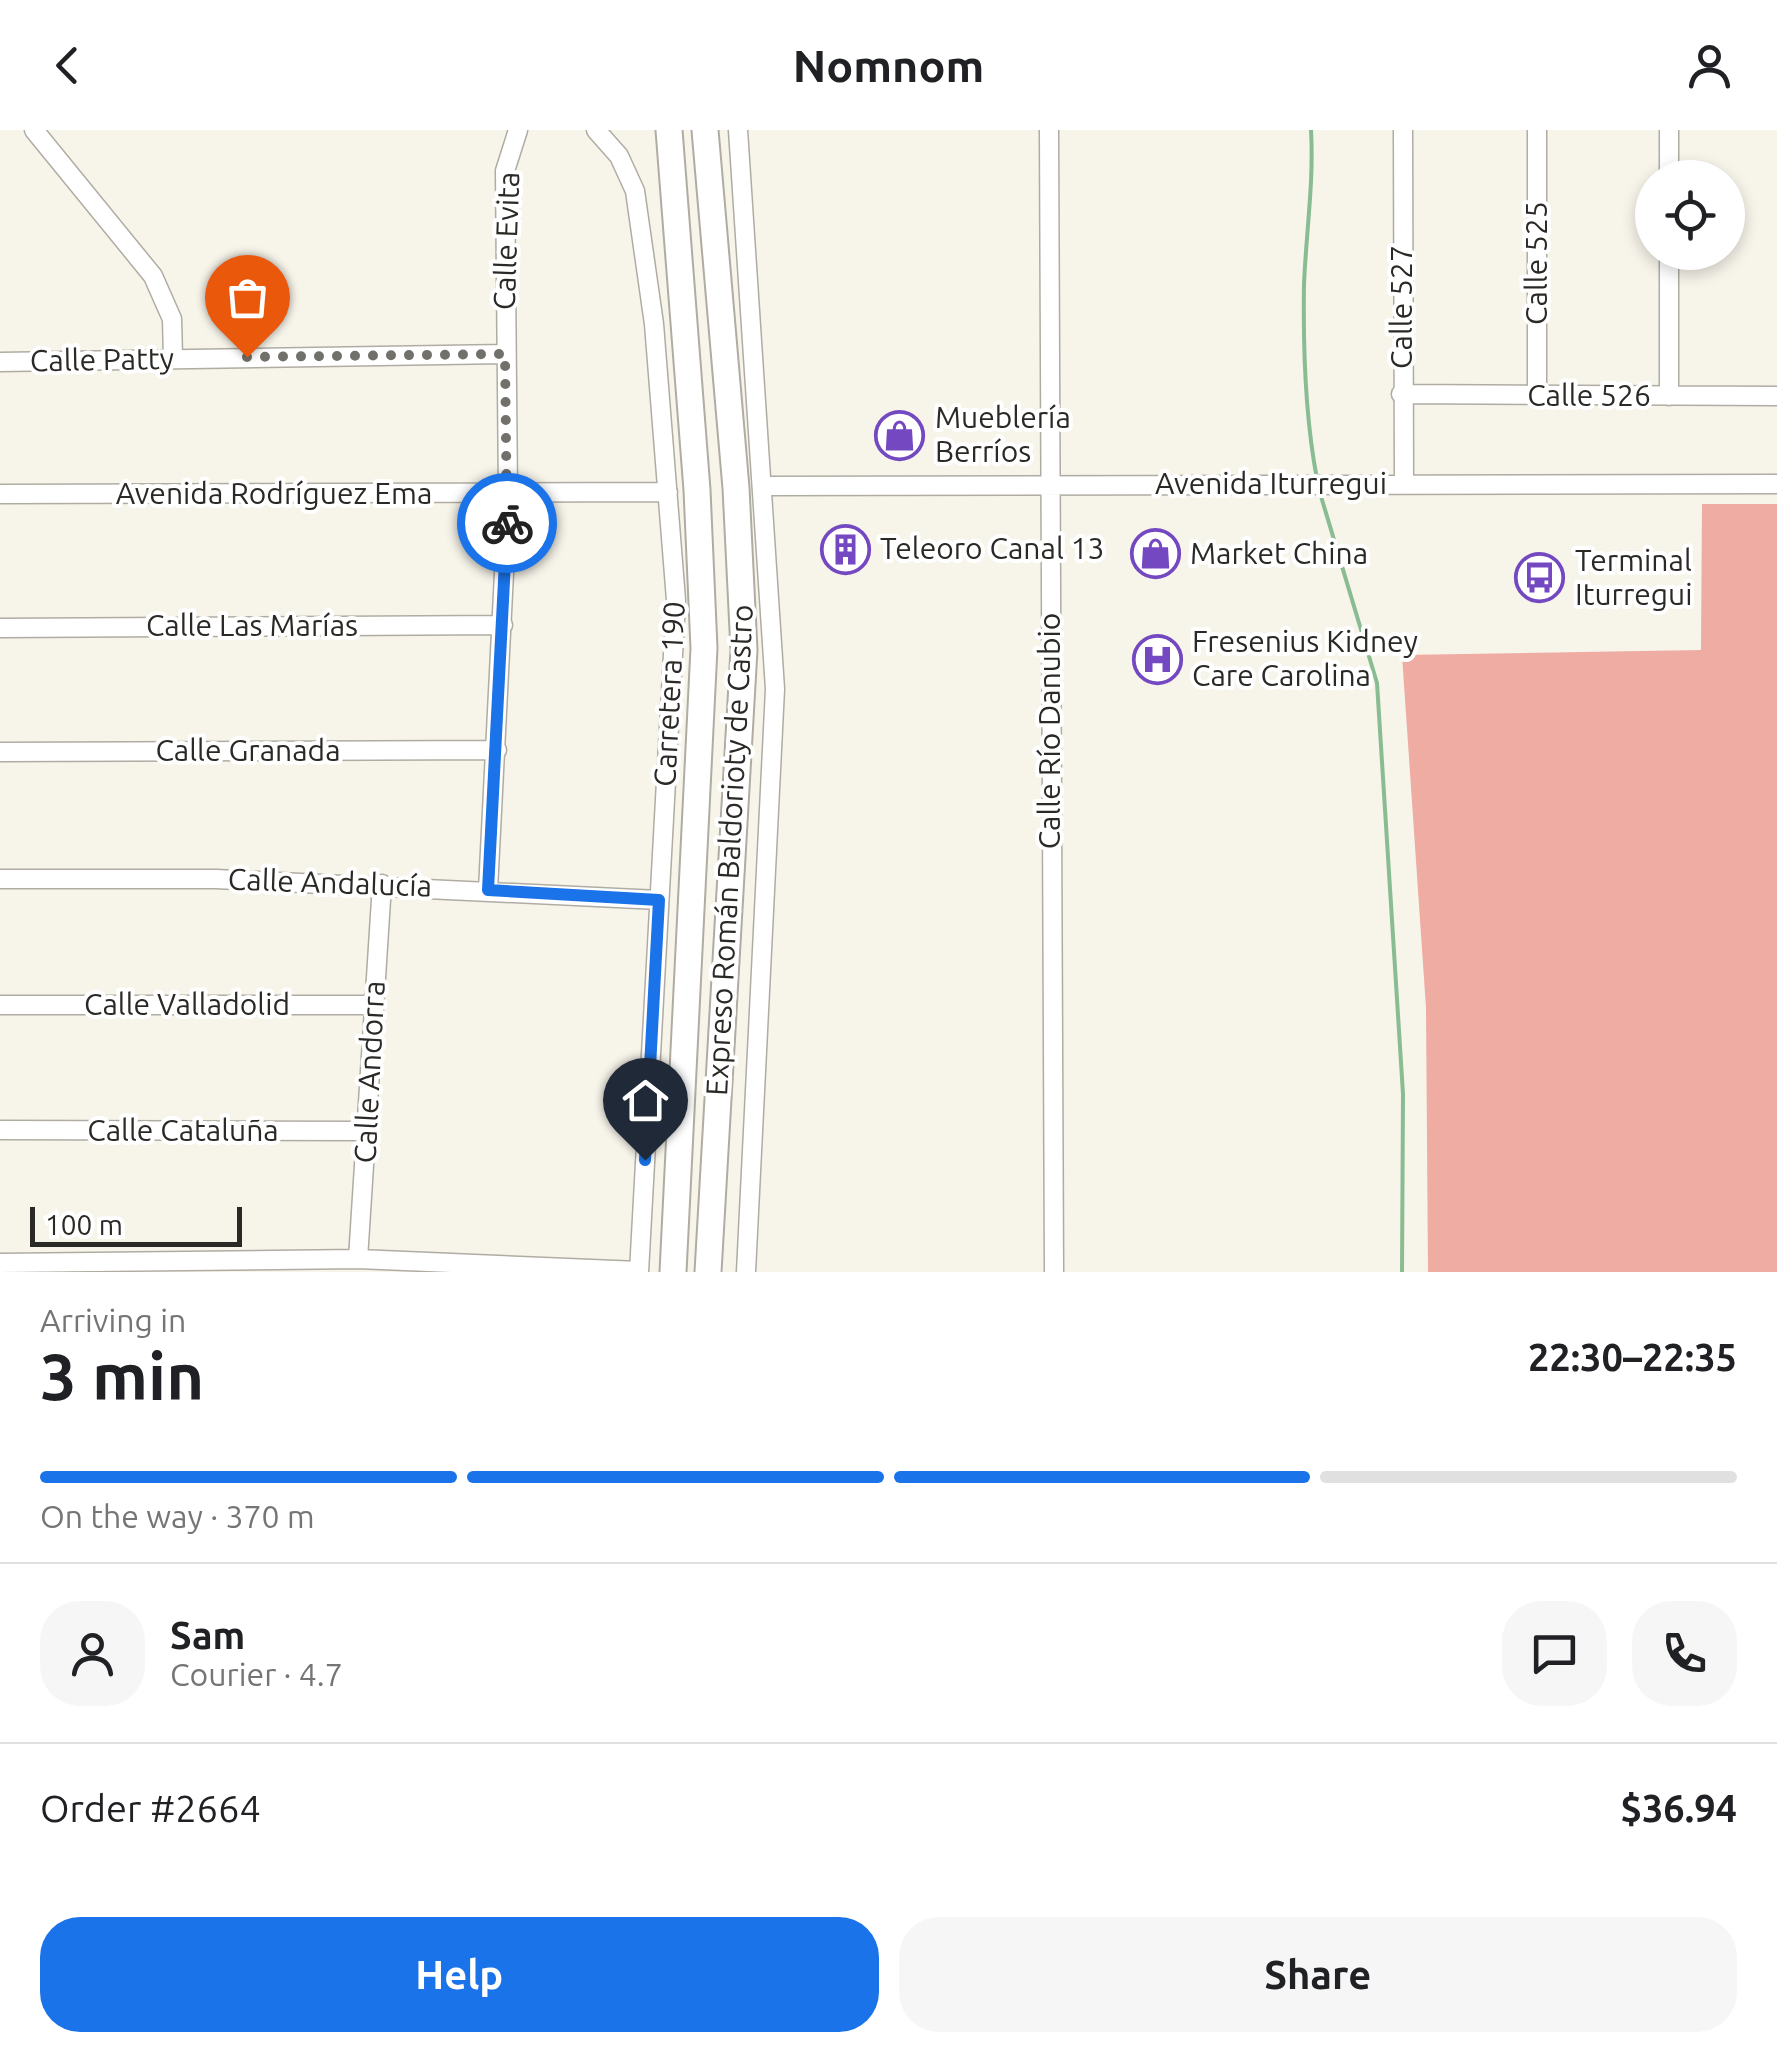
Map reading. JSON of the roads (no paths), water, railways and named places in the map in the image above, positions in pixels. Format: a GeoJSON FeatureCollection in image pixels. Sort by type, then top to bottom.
{"type":"FeatureCollection","features":[{"type":"Feature","properties":{"kind":"highway","name":"Expreso Román Baldorioty de Castro"},"geometry":{"type":"LineString","coordinates":[[669,130],[698,490],[704,648],[673,1272]]}},
{"type":"Feature","properties":{"kind":"highway","name":"Expreso Román Baldorioty de Castro"},"geometry":{"type":"LineString","coordinates":[[706,130],[736,488],[744,650],[708,1272]]}},
{"type":"Feature","properties":{"kind":"street"},"geometry":{"type":"LineString","coordinates":[[34,130],[153,276],[172,318],[173,358]]}},
{"type":"Feature","properties":{"kind":"street","name":"Calle Evita"},"geometry":{"type":"LineString","coordinates":[[488,890],[508,494],[505,171],[518,130]]}},
{"type":"Feature","properties":{"kind":"street","name":"Carretera 190"},"geometry":{"type":"LineString","coordinates":[[596,130],[619,156],[635,191],[654,324],[676,631],[639,1272]]}},
{"type":"Feature","properties":{"kind":"street"},"geometry":{"type":"LineString","coordinates":[[738,130],[765,486],[775,689],[746,1272]]}},
{"type":"Feature","properties":{"kind":"street","name":"Calle Río Danubio"},"geometry":{"type":"LineString","coordinates":[[1049,130],[1054,1272]]}},
{"type":"Feature","properties":{"kind":"street","name":"Calle 527"},"geometry":{"type":"LineString","coordinates":[[1403,130],[1404,484]]}},
{"type":"Feature","properties":{"kind":"street","name":"Calle 525"},"geometry":{"type":"LineString","coordinates":[[1536,130],[1537,395]]}},
{"type":"Feature","properties":{"kind":"street"},"geometry":{"type":"LineString","coordinates":[[1669,130],[1669,160]]}},
{"type":"Feature","properties":{"kind":"street"},"geometry":{"type":"LineString","coordinates":[[1669,270],[1669,396]]}},
{"type":"Feature","properties":{"kind":"street","name":"Calle Patty"},"geometry":{"type":"LineString","coordinates":[[0,362],[505,354]]}},
{"type":"Feature","properties":{"kind":"street","name":"Calle 526"},"geometry":{"type":"LineString","coordinates":[[1401,394],[1777,396]]}},
{"type":"Feature","properties":{"kind":"street","name":"Avenida Iturregui"},"geometry":{"type":"LineString","coordinates":[[765,486],[1777,484]]}},
{"type":"Feature","properties":{"kind":"street","name":"Avenida Rodríguez Ema"},"geometry":{"type":"LineString","coordinates":[[0,494],[668,492]]}},
{"type":"Feature","properties":{"kind":"street","name":"Calle Las Marías"},"geometry":{"type":"LineString","coordinates":[[0,628],[504,625]]}},
{"type":"Feature","properties":{"kind":"street","name":"Calle Granada"},"geometry":{"type":"LineString","coordinates":[[0,752],[496,750]]}},
{"type":"Feature","properties":{"kind":"street","name":"Calle Andalucía"},"geometry":{"type":"LineString","coordinates":[[0,880],[382,884],[659,900]]}},
{"type":"Feature","properties":{"kind":"street","name":"Calle Andorra"},"geometry":{"type":"LineString","coordinates":[[358,1260],[382,884]]}},
{"type":"Feature","properties":{"kind":"street","name":"Calle Valladolid"},"geometry":{"type":"LineString","coordinates":[[0,1005],[374,1004]]}},
{"type":"Feature","properties":{"kind":"street","name":"Calle Cataluña"},"geometry":{"type":"LineString","coordinates":[[0,1130],[366,1131]]}},
{"type":"Feature","properties":{"kind":"street"},"geometry":{"type":"LineString","coordinates":[[0,1263],[358,1260],[639,1272]]}},
{"type":"Feature","properties":{"kind":"waterway"},"geometry":{"type":"LineString","coordinates":[[1311,130],[1304,334],[1307,407],[1317,479]]}},
{"type":"Feature","properties":{"kind":"waterway"},"geometry":{"type":"LineString","coordinates":[[1320,493],[1377,683],[1403,1094],[1402,1272]]}},
{"type":"Feature","properties":{"kind":"place","name":"Mueblería Berríos"},"geometry":{"type":"Point","coordinates":[900,435]}},
{"type":"Feature","properties":{"kind":"place","name":"Teleoro Canal 13"},"geometry":{"type":"Point","coordinates":[845,549]}},
{"type":"Feature","properties":{"kind":"place","name":"Market China"},"geometry":{"type":"Point","coordinates":[1155,554]}},
{"type":"Feature","properties":{"kind":"place","name":"Terminal Iturregui"},"geometry":{"type":"Point","coordinates":[1540,578]}},
{"type":"Feature","properties":{"kind":"place","name":"Fresenius Kidney Care Carolina"},"geometry":{"type":"Point","coordinates":[1157,659]}}]}
